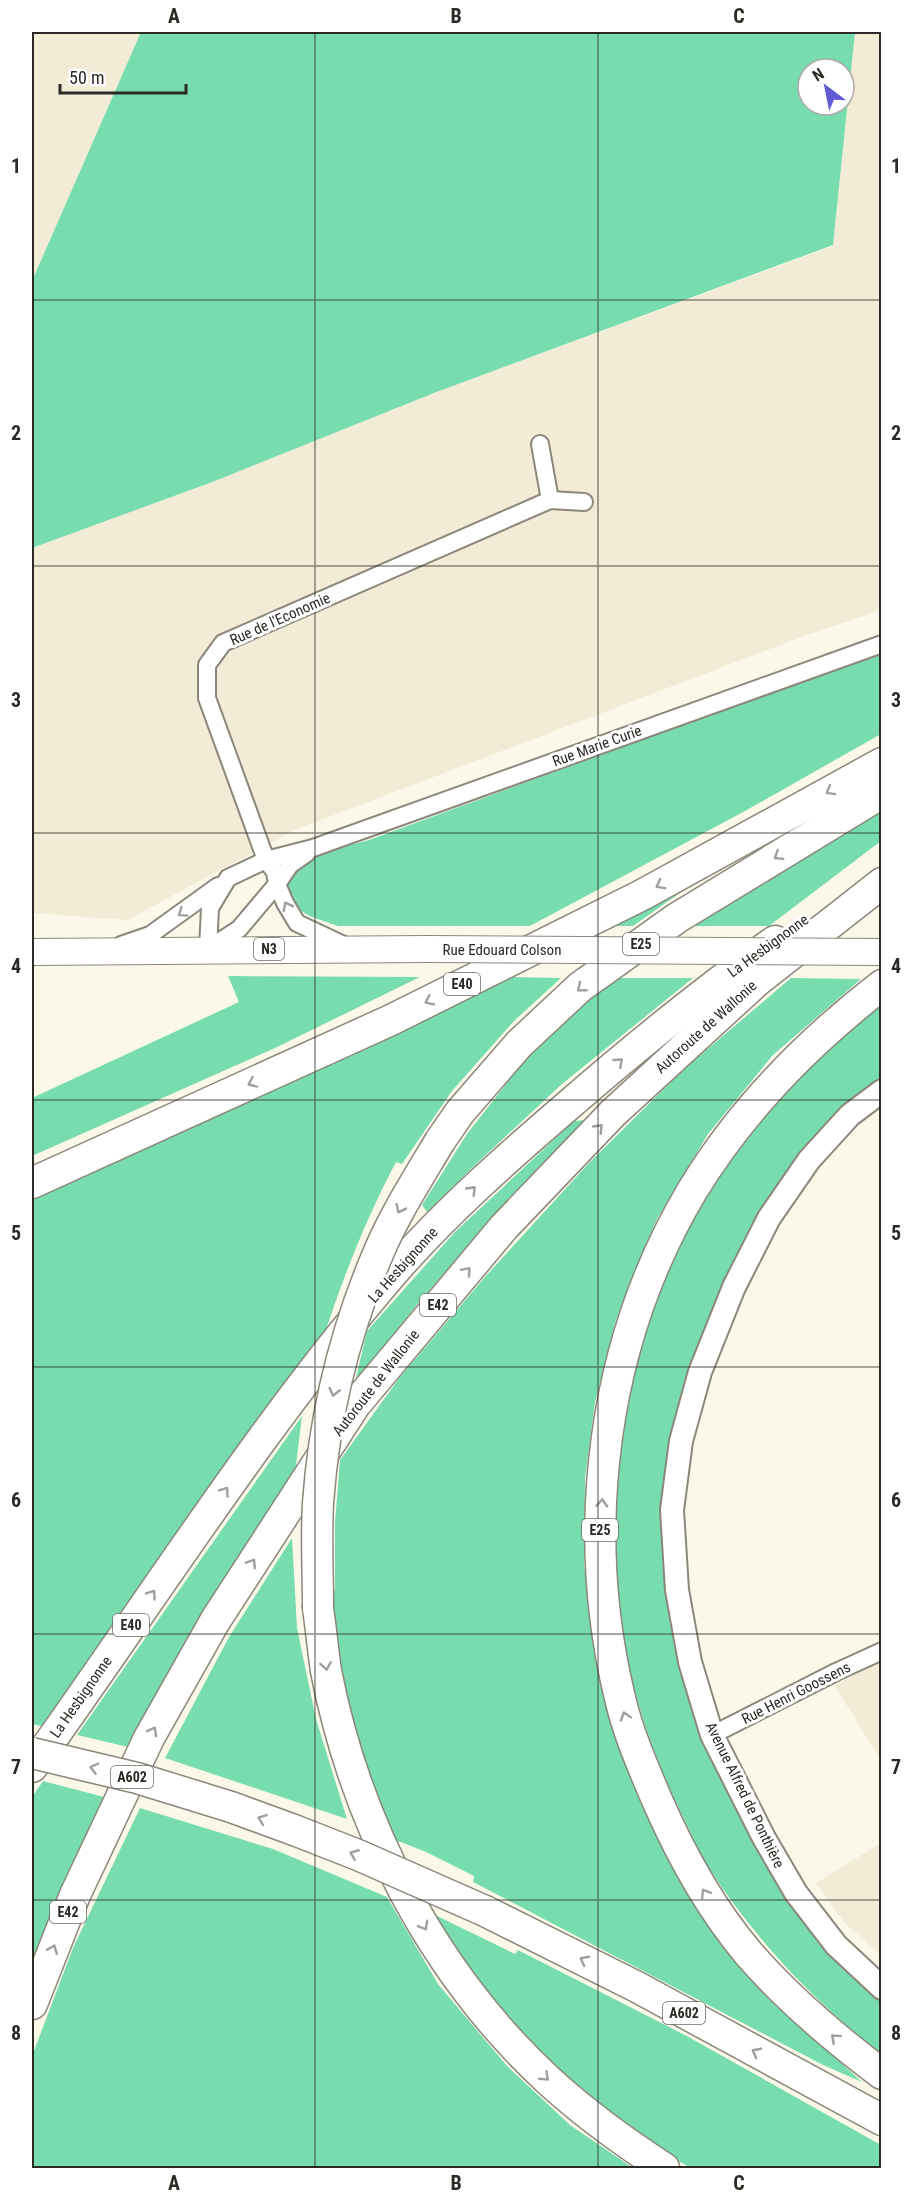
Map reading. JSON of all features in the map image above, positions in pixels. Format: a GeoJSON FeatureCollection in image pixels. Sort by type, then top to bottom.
{"type":"FeatureCollection","features":[{"type":"Feature","properties":{"kind":"highway","name":"E40"},"geometry":{"type":"LineString","coordinates":[[32,1183],[391,1020],[642,895],[882,763]]}},
{"type":"Feature","properties":{"kind":"highway","name":"E25"},"geometry":{"type":"LineString","coordinates":[[664,2169],[603,2126],[549,2081],[494,2025],[428,1933],[393,1872],[363,1802],[341,1731],[326,1671],[318,1608],[318,1504],[324,1446],[352,1321],[376,1258],[405,1198],[460,1112],[519,1044],[580,987],[677,918],[882,793]]}},
{"type":"Feature","properties":{"kind":"highway","name":"La Hesbignonne"},"geometry":{"type":"LineString","coordinates":[[32,1767],[191,1539],[297,1394],[398,1268],[482,1180],[645,1039],[742,964],[882,865]]}},
{"type":"Feature","properties":{"kind":"highway","name":"Autoroute de Wallonie"},"geometry":{"type":"LineString","coordinates":[[32,2004],[75,1895],[149,1738],[215,1621],[355,1405],[504,1227],[614,1113],[757,981],[882,883]]}},
{"type":"Feature","properties":{"kind":"highway","name":"E25"},"geometry":{"type":"LineString","coordinates":[[882,985],[847,1012],[785,1070],[734,1130],[692,1192],[662,1249],[639,1307],[610,1412],[600,1537],[602,1587],[608,1642],[621,1701],[638,1755],[684,1859],[713,1905],[749,1953],[792,1999],[843,2045],[882,2074]]}},
{"type":"Feature","properties":{"kind":"highway","name":"A602"},"geometry":{"type":"LineString","coordinates":[[32,1753],[137,1778],[231,1807],[358,1855],[485,1911],[637,1987],[882,2120]]}},
{"type":"Feature","properties":{"kind":"main road","name":"Rue Edouard Colson"},"geometry":{"type":"LineString","coordinates":[[32,952],[351,949],[882,952]]}},
{"type":"Feature","properties":{"kind":"street"},"geometry":{"type":"LineString","coordinates":[[540,444],[550,500]]}},
{"type":"Feature","properties":{"kind":"street","name":"Rue de l'Economie"},"geometry":{"type":"LineString","coordinates":[[351,949],[297,923],[285,903],[274,872],[266,861],[207,698],[207,664],[223,643],[550,500],[584,502]]}},
{"type":"Feature","properties":{"kind":"street","name":"Rue Marie Curie"},"geometry":{"type":"LineString","coordinates":[[313,848],[882,644]]}},
{"type":"Feature","properties":{"kind":"street"},"geometry":{"type":"LineString","coordinates":[[112,952],[150,935],[228,878],[266,861],[313,848]]}},
{"type":"Feature","properties":{"kind":"street"},"geometry":{"type":"LineString","coordinates":[[208,950],[239,929],[290,865],[313,848]]}},
{"type":"Feature","properties":{"kind":"street"},"geometry":{"type":"LineString","coordinates":[[208,950],[210,908],[228,878]]}},
{"type":"Feature","properties":{"kind":"street","name":"Avenue Alfred de Ponthière"},"geometry":{"type":"LineString","coordinates":[[882,1091],[850,1115],[809,1160],[769,1218],[734,1287],[700,1372],[684,1430],[672,1510],[677,1590],[690,1662],[712,1735],[764,1838],[796,1893],[836,1945],[882,1988]]}},
{"type":"Feature","properties":{"kind":"street","name":"Rue Henri Goossens"},"geometry":{"type":"LineString","coordinates":[[712,1735],[882,1651]]}},
{"type":"Feature","properties":{"kind":"shaded area"},"geometry":{"type":"Polygon","coordinates":[[[32,32],[141,32],[32,281],[32,32]]]}},
{"type":"Feature","properties":{"kind":"shaded area"},"geometry":{"type":"Polygon","coordinates":[[[855,32],[881,32],[881,610],[807,635],[297,829],[127,920],[32,913],[32,548],[215,481],[434,393],[833,246],[846,117],[856,117],[856,57],[852,57],[855,32]]]}},
{"type":"Feature","properties":{"kind":"shaded area"},"geometry":{"type":"Polygon","coordinates":[[[881,1660],[881,1761],[835,1686],[881,1660]]]}},
{"type":"Feature","properties":{"kind":"shaded area"},"geometry":{"type":"Polygon","coordinates":[[[881,1843],[881,1956],[844,1922],[816,1883],[881,1843]]]}},
{"type":"Feature","properties":{"kind":"green space"},"geometry":{"type":"Polygon","coordinates":[[[141,32],[855,32],[852,57],[796,57],[796,117],[846,117],[833,245],[434,393],[215,481],[32,548],[32,281],[141,32]]]}},
{"type":"Feature","properties":{"kind":"green space"},"geometry":{"type":"Polygon","coordinates":[[[881,652],[881,734],[745,811],[530,926],[338,926],[302,911],[292,899],[287,877],[307,857],[369,840],[881,652]]]}},
{"type":"Feature","properties":{"kind":"green space"},"geometry":{"type":"Polygon","coordinates":[[[881,808],[881,841],[769,926],[690,926],[881,808]]]}},
{"type":"Feature","properties":{"kind":"green space"},"geometry":{"type":"Polygon","coordinates":[[[691,885],[633,926],[602,926],[691,885]]]}},
{"type":"Feature","properties":{"kind":"green space"},"geometry":{"type":"Polygon","coordinates":[[[228,976],[420,977],[275,1048],[32,1156],[32,1098],[239,1002],[228,976]]]}},
{"type":"Feature","properties":{"kind":"green space"},"geometry":{"type":"Polygon","coordinates":[[[507,977],[561,978],[514,1021],[452,1091],[402,1164],[396,1162],[356,1249],[323,1339],[45,1727],[32,1724],[32,1199],[152,1145],[507,977]]]}},
{"type":"Feature","properties":{"kind":"green space"},"geometry":{"type":"Polygon","coordinates":[[[607,978],[693,978],[562,1084],[427,1212],[422,1205],[467,1134],[507,1083],[503,1079],[607,978]]]}},
{"type":"Feature","properties":{"kind":"green space"},"geometry":{"type":"Polygon","coordinates":[[[791,978],[861,979],[773,1055],[708,1134],[657,1219],[615,1323],[595,1402],[585,1478],[584,1565],[597,1656],[614,1735],[650,1820],[691,1897],[788,2014],[862,2082],[823,2065],[473,1882],[474,1876],[426,1852],[393,1839],[362,1753],[341,1675],[329,1595],[335,1590],[335,1522],[340,1460],[400,1377],[485,1277],[589,1163],[683,1070],[791,978]]]}},
{"type":"Feature","properties":{"kind":"green space"},"geometry":{"type":"Polygon","coordinates":[[[881,1002],[881,1078],[862,1092],[714,1309],[674,1422],[668,1459],[708,1744],[865,1983],[881,1999],[881,2053],[833,2013],[767,1946],[728,1896],[703,1858],[653,1748],[630,1671],[621,1619],[617,1564],[617,1508],[630,1395],[644,1340],[661,1288],[682,1240],[722,1172],[770,1111],[795,1082],[881,1002]]]}},
{"type":"Feature","properties":{"kind":"green space"},"geometry":{"type":"Polygon","coordinates":[[[586,1120],[510,1197],[420,1301],[355,1382],[367,1331],[455,1232],[574,1121],[586,1120]]]}},
{"type":"Feature","properties":{"kind":"green space"},"geometry":{"type":"Polygon","coordinates":[[[302,1416],[295,1473],[128,1747],[77,1735],[302,1416]]]}},
{"type":"Feature","properties":{"kind":"green space"},"geometry":{"type":"Polygon","coordinates":[[[292,1538],[297,1628],[316,1719],[347,1819],[165,1758],[229,1637],[292,1538]]]}},
{"type":"Feature","properties":{"kind":"green space"},"geometry":{"type":"Polygon","coordinates":[[[43,1781],[108,1798],[32,1972],[32,1797],[43,1781]]]}},
{"type":"Feature","properties":{"kind":"green space"},"geometry":{"type":"Polygon","coordinates":[[[140,1808],[273,1849],[387,1897],[438,1984],[507,2066],[570,2125],[633,2168],[32,2168],[32,2056],[73,1948],[140,1808]]]}},
{"type":"Feature","properties":{"kind":"green space"},"geometry":{"type":"Polygon","coordinates":[[[431,1913],[515,1954],[518,1950],[685,2035],[881,2145],[881,2168],[691,2168],[634,2133],[606,2112],[529,2044],[486,1993],[431,1913]]]}}]}
